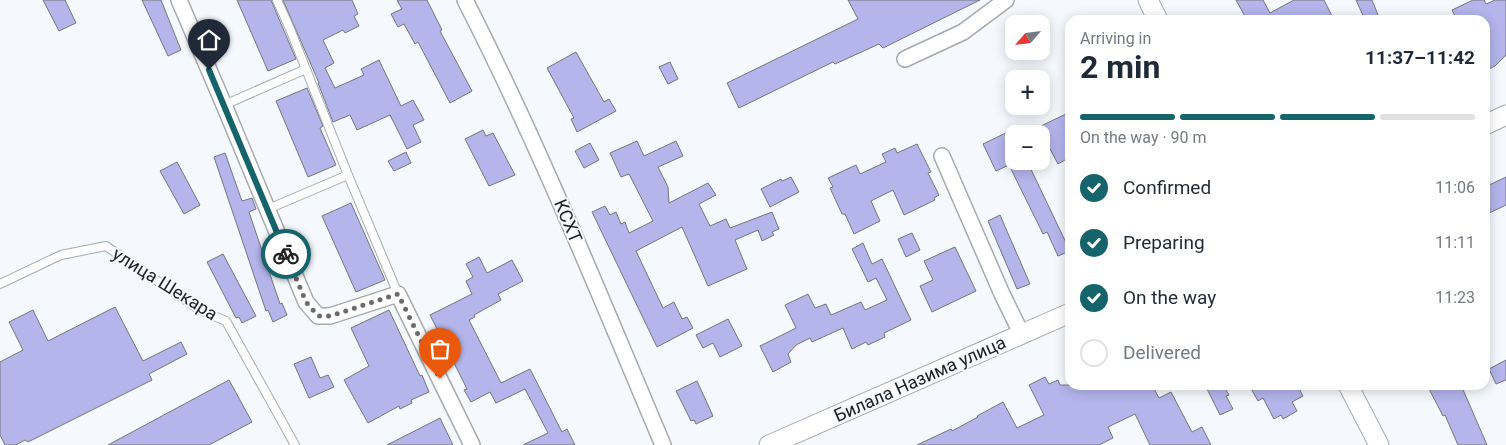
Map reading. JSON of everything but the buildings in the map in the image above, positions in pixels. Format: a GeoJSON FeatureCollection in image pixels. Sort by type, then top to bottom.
{"type":"FeatureCollection","features":[{"type":"Feature","properties":{"kind":"street"},"geometry":{"type":"LineString","coordinates":[[178,0],[306,302],[318,316],[330,316],[398,294],[472,445]]}},
{"type":"Feature","properties":{"kind":"street","name":"КСХТ"},"geometry":{"type":"LineString","coordinates":[[465,0],[495,60],[561,206],[663,445]]}},
{"type":"Feature","properties":{"kind":"street"},"geometry":{"type":"LineString","coordinates":[[905,59],[963,32],[1006,0]]}},
{"type":"Feature","properties":{"kind":"street"},"geometry":{"type":"LineString","coordinates":[[1148,0],[1156,15]]}},
{"type":"Feature","properties":{"kind":"street"},"geometry":{"type":"LineString","coordinates":[[1490,123],[1506,115]]}},
{"type":"Feature","properties":{"kind":"street"},"geometry":{"type":"LineString","coordinates":[[942,156],[1002,294],[1022,334]]}},
{"type":"Feature","properties":{"kind":"street","name":"Билала Назима улица"},"geometry":{"type":"LineString","coordinates":[[769,445],[1065,315]]}},
{"type":"Feature","properties":{"kind":"street"},"geometry":{"type":"LineString","coordinates":[[1351,390],[1379,445]]}},
{"type":"Feature","properties":{"kind":"lane"},"geometry":{"type":"LineString","coordinates":[[277,0],[398,294]]}},
{"type":"Feature","properties":{"kind":"lane"},"geometry":{"type":"LineString","coordinates":[[224,105],[306,69]]}},
{"type":"Feature","properties":{"kind":"lane"},"geometry":{"type":"LineString","coordinates":[[268,209],[348,175]]}},
{"type":"Feature","properties":{"kind":"lane","name":"улица Шекара"},"geometry":{"type":"LineString","coordinates":[[0,284],[61,255],[106,246],[200,310],[226,322],[295,445]]}},
{"type":"Feature","properties":{"kind":"way so far"},"geometry":{"type":"LineString","coordinates":[[286,254],[306,302],[318,316],[330,316],[398,294],[440,379]]}},
{"type":"Feature","properties":{"kind":"route"},"geometry":{"type":"LineString","coordinates":[[209,70],[286,254]]}}]}
